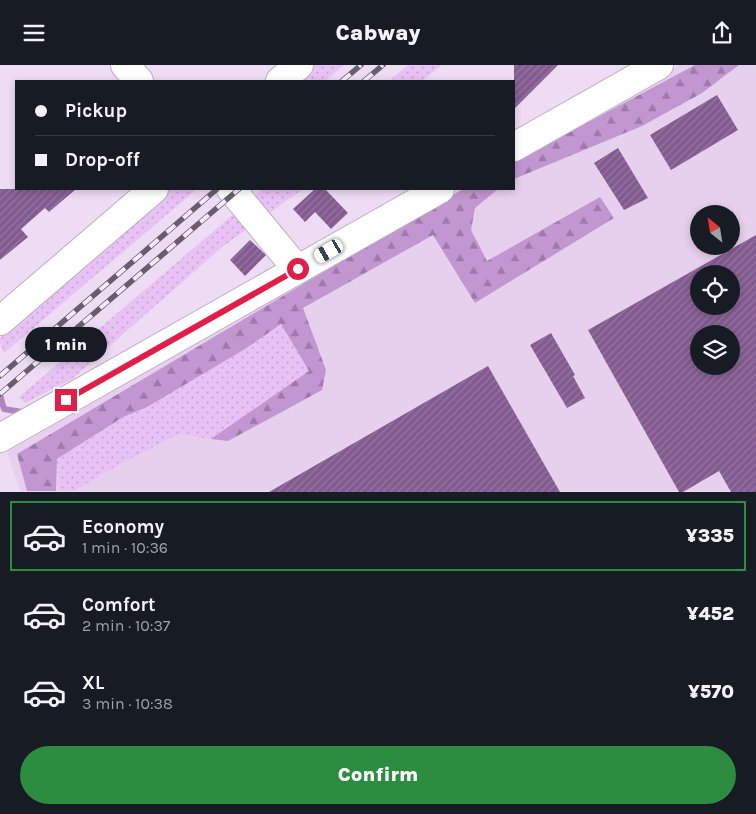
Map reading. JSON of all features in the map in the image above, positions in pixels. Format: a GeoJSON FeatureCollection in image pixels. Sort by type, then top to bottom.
{"type":"FeatureCollection","features":[{"type":"Feature","properties":{"kind":"street"},"geometry":{"type":"LineString","coordinates":[[125,65],[138,80]]}},
{"type":"Feature","properties":{"kind":"street"},"geometry":{"type":"LineString","coordinates":[[281,80],[299,65]]}},
{"type":"Feature","properties":{"kind":"street"},"geometry":{"type":"LineString","coordinates":[[515,146],[659,65]]}},
{"type":"Feature","properties":{"kind":"street"},"geometry":{"type":"LineString","coordinates":[[0,321],[153,190]]}},
{"type":"Feature","properties":{"kind":"street"},"geometry":{"type":"LineString","coordinates":[[232,190],[298,269]]}},
{"type":"Feature","properties":{"kind":"street"},"geometry":{"type":"LineString","coordinates":[[0,438],[438,190]]}},
{"type":"Feature","properties":{"kind":"shaded area"},"geometry":{"type":"Polygon","coordinates":[[[314,65],[344,65],[326,80],[296,80],[314,65]]]}},
{"type":"Feature","properties":{"kind":"shaded area"},"geometry":{"type":"Polygon","coordinates":[[[408,65],[442,65],[423,80],[390,80],[408,65]]]}},
{"type":"Feature","properties":{"kind":"shaded area"},"geometry":{"type":"Polygon","coordinates":[[[679,65],[756,65],[756,491],[20,491],[7,452],[462,190],[515,190],[515,159],[679,65]]]}},
{"type":"Feature","properties":{"kind":"shaded area"},"geometry":{"type":"Polygon","coordinates":[[[168,190],[196,190],[4,353],[0,338],[168,190]]]}},
{"type":"Feature","properties":{"kind":"shaded area"},"geometry":{"type":"Polygon","coordinates":[[[262,190],[302,190],[222,247],[72,379],[25,403],[19,397],[262,190]]]}},
{"type":"Feature","properties":{"kind":"shaded area"},"geometry":{"type":"Polygon","coordinates":[[[281,324],[309,371],[286,394],[211,439],[179,434],[120,464],[74,491],[59,491],[57,460],[123,417],[142,409],[281,324]]]}},
{"type":"Feature","properties":{"kind":"green space"},"geometry":{"type":"Polygon","coordinates":[[[695,65],[739,65],[702,93],[642,126],[515,179],[515,161],[695,65]]]}},
{"type":"Feature","properties":{"kind":"green space"},"geometry":{"type":"Polygon","coordinates":[[[461,190],[497,190],[475,208],[471,230],[487,261],[600,197],[614,218],[475,303],[433,235],[303,308],[326,370],[322,390],[228,441],[211,439],[309,371],[281,324],[245,349],[147,407],[123,417],[57,459],[56,491],[27,491],[17,454],[461,190]]]}},
{"type":"Feature","properties":{"kind":"building"},"geometry":{"type":"Polygon","coordinates":[[[514,65],[558,65],[515,108],[514,65]]]}},
{"type":"Feature","properties":{"kind":"building"},"geometry":{"type":"Polygon","coordinates":[[[717,95],[738,130],[671,170],[650,135],[717,95]]]}},
{"type":"Feature","properties":{"kind":"building"},"geometry":{"type":"Polygon","coordinates":[[[618,148],[648,198],[624,210],[594,163],[618,148]]]}},
{"type":"Feature","properties":{"kind":"building"},"geometry":{"type":"Polygon","coordinates":[[[0,189],[75,190],[49,212],[45,208],[21,229],[28,237],[0,260],[0,189]]]}},
{"type":"Feature","properties":{"kind":"building"},"geometry":{"type":"Polygon","coordinates":[[[314,190],[326,190],[348,213],[331,229],[315,212],[305,222],[293,209],[314,190]]]}},
{"type":"Feature","properties":{"kind":"building"},"geometry":{"type":"Polygon","coordinates":[[[756,235],[756,492],[731,492],[719,471],[683,492],[679,492],[588,330],[690,272],[690,315],[740,315],[740,265],[703,265],[721,255],[740,255],[740,244],[756,235]]]}},
{"type":"Feature","properties":{"kind":"building"},"geometry":{"type":"Polygon","coordinates":[[[250,240],[266,255],[245,276],[230,260],[250,240]]]}},
{"type":"Feature","properties":{"kind":"building"},"geometry":{"type":"Polygon","coordinates":[[[551,333],[575,375],[573,376],[585,398],[567,408],[530,345],[551,333]]]}},
{"type":"Feature","properties":{"kind":"building"},"geometry":{"type":"Polygon","coordinates":[[[488,366],[560,492],[269,492],[488,366]]]}},
{"type":"Feature","properties":{"kind":"waterway"},"geometry":{"type":"LineString","coordinates":[[0,395],[4,409],[26,411]]}},
{"type":"Feature","properties":{"kind":"railway"},"geometry":{"type":"LineString","coordinates":[[343,80],[361,65]]}},
{"type":"Feature","properties":{"kind":"railway"},"geometry":{"type":"LineString","coordinates":[[365,80],[383,65]]}},
{"type":"Feature","properties":{"kind":"railway"},"geometry":{"type":"LineString","coordinates":[[0,376],[216,190]]}},
{"type":"Feature","properties":{"kind":"railway"},"geometry":{"type":"LineString","coordinates":[[0,394],[238,190]]}},
{"type":"Feature","properties":{"kind":"route"},"geometry":{"type":"LineString","coordinates":[[66,400],[298,269]]}}]}
